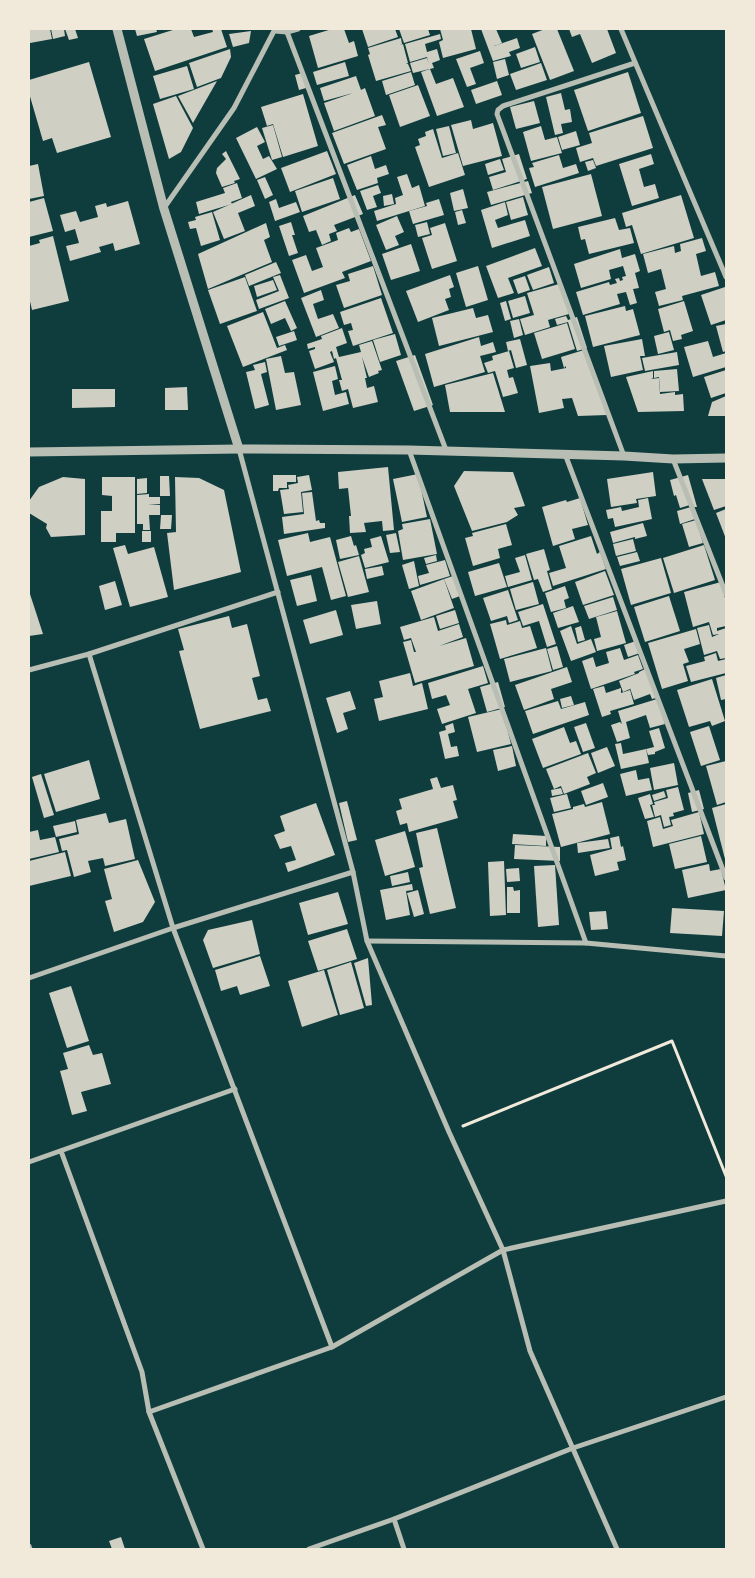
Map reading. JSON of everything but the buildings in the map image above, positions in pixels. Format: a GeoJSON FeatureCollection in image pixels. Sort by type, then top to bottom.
{"type":"FeatureCollection","features":[{"type":"Feature","properties":{"kind":"street"},"geometry":{"type":"LineString","coordinates":[[117,29],[164,209],[239,449],[353,872],[367,941],[449,1132],[503,1250],[530,1351],[617,1549]]}},
{"type":"Feature","properties":{"kind":"street"},"geometry":{"type":"LineString","coordinates":[[164,209],[234,108],[275,30],[287,32],[298,29]]}},
{"type":"Feature","properties":{"kind":"street"},"geometry":{"type":"LineString","coordinates":[[621,29],[726,276]]}},
{"type":"Feature","properties":{"kind":"street"},"geometry":{"type":"LineString","coordinates":[[287,32],[446,450]]}},
{"type":"Feature","properties":{"kind":"street"},"geometry":{"type":"LineString","coordinates":[[624,456],[496,114],[503,106],[635,63]]}},
{"type":"Feature","properties":{"kind":"street"},"geometry":{"type":"LineString","coordinates":[[29,452],[239,449],[446,450],[673,459],[726,458]]}},
{"type":"Feature","properties":{"kind":"street"},"geometry":{"type":"LineString","coordinates":[[409,450],[586,943]]}},
{"type":"Feature","properties":{"kind":"street"},"geometry":{"type":"LineString","coordinates":[[566,454],[726,877]]}},
{"type":"Feature","properties":{"kind":"street"},"geometry":{"type":"LineString","coordinates":[[673,459],[726,594]]}},
{"type":"Feature","properties":{"kind":"street"},"geometry":{"type":"LineString","coordinates":[[29,670],[89,654],[278,592]]}},
{"type":"Feature","properties":{"kind":"street"},"geometry":{"type":"LineString","coordinates":[[89,654],[173,928],[236,1089],[332,1347]]}},
{"type":"Feature","properties":{"kind":"street"},"geometry":{"type":"LineString","coordinates":[[29,978],[173,928],[353,872]]}},
{"type":"Feature","properties":{"kind":"street"},"geometry":{"type":"LineString","coordinates":[[367,941],[586,943],[726,956]]}},
{"type":"Feature","properties":{"kind":"street"},"geometry":{"type":"LineString","coordinates":[[29,1162],[236,1089]]}},
{"type":"Feature","properties":{"kind":"street"},"geometry":{"type":"LineString","coordinates":[[61,1151],[142,1372],[149,1412],[203,1549]]}},
{"type":"Feature","properties":{"kind":"street"},"geometry":{"type":"LineString","coordinates":[[149,1412],[332,1347],[503,1250],[726,1200]]}},
{"type":"Feature","properties":{"kind":"street"},"geometry":{"type":"LineString","coordinates":[[309,1549],[394,1519],[573,1448],[726,1397]]}},
{"type":"Feature","properties":{"kind":"street"},"geometry":{"type":"LineString","coordinates":[[394,1519],[404,1549]]}},
{"type":"Feature","properties":{"kind":"path"},"geometry":{"type":"LineString","coordinates":[[449,1132],[672,1041],[726,1176]]}}]}
